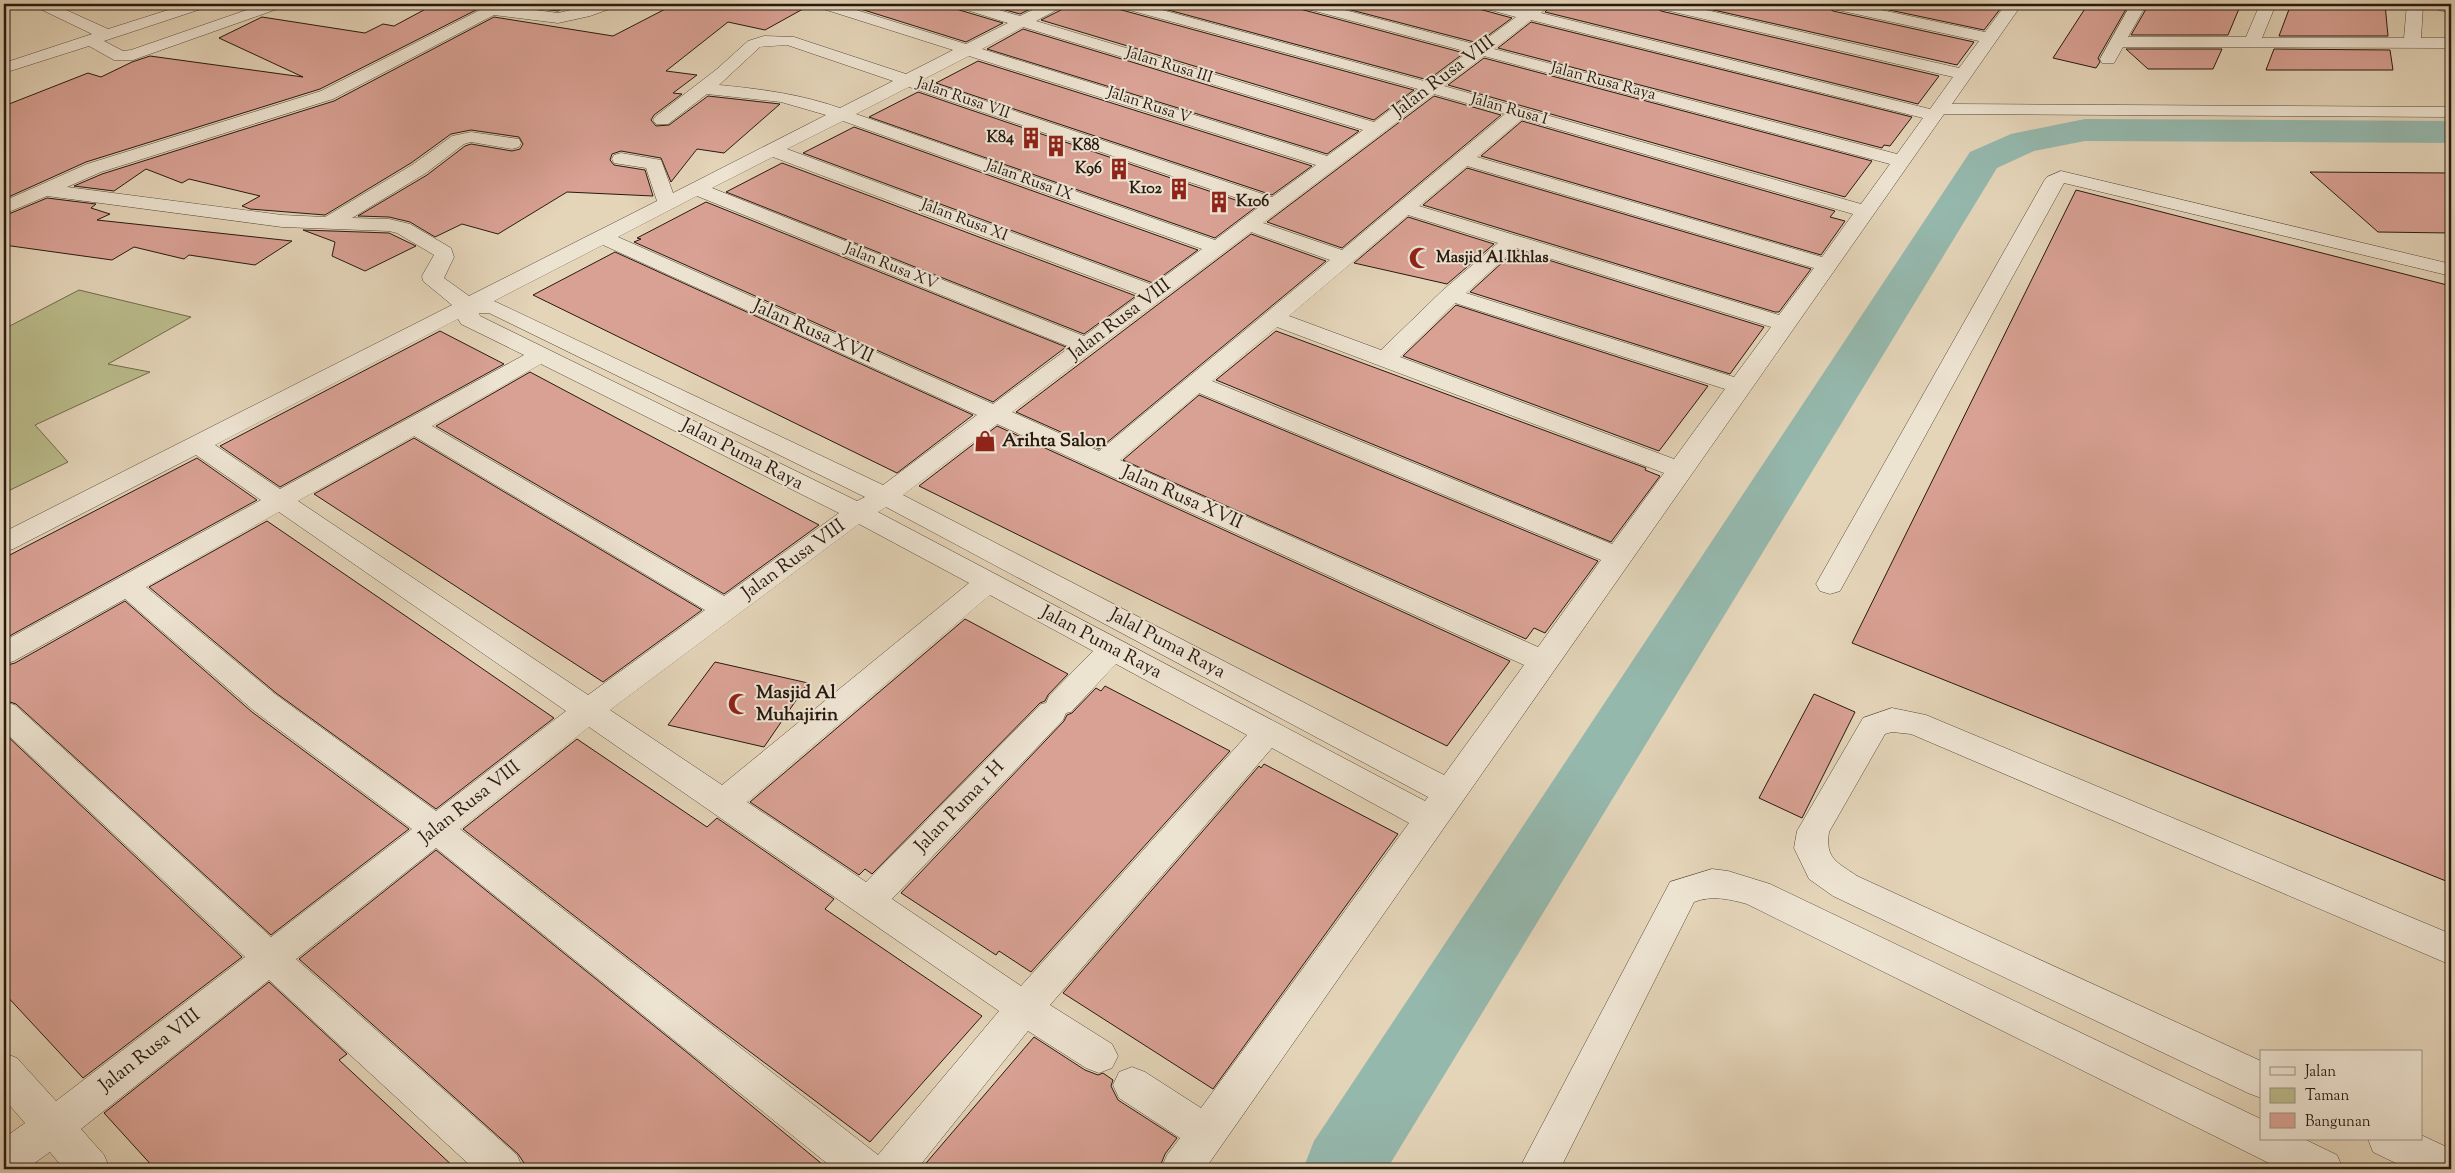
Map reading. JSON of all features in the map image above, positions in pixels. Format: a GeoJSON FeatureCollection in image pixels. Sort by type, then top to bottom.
{"type":"FeatureCollection","features":[{"type":"Feature","properties":{"kind":"street"},"geometry":{"type":"LineString","coordinates":[[48,7],[74,4]]}},
{"type":"Feature","properties":{"kind":"street"},"geometry":{"type":"LineString","coordinates":[[4,68],[102,43],[202,4]]}},
{"type":"Feature","properties":{"kind":"street"},"geometry":{"type":"LineString","coordinates":[[48,7],[120,56],[137,54],[278,4]]}},
{"type":"Feature","properties":{"kind":"street"},"geometry":{"type":"LineString","coordinates":[[4,208],[94,168],[327,95],[420,49],[486,7],[558,18],[584,13],[610,4]]}},
{"type":"Feature","properties":{"kind":"street","name":"Jalan Rusa V"},"geometry":{"type":"LineString","coordinates":[[822,4],[1329,163]]}},
{"type":"Feature","properties":{"kind":"street","name":"Jalan Rusa III"},"geometry":{"type":"LineString","coordinates":[[962,4],[1376,128]]}},
{"type":"Feature","properties":{"kind":"street"},"geometry":{"type":"LineString","coordinates":[[4,543],[1057,4]]}},
{"type":"Feature","properties":{"kind":"street","name":"Jalan Rusa I"},"geometry":{"type":"LineString","coordinates":[[1123,4],[1865,211]]}},
{"type":"Feature","properties":{"kind":"street"},"geometry":{"type":"LineString","coordinates":[[1166,16],[1188,4]]}},
{"type":"Feature","properties":{"kind":"street","name":"Jalan Rusa Raya"},"geometry":{"type":"LineString","coordinates":[[1305,4],[1901,161]]}},
{"type":"Feature","properties":{"kind":"street"},"geometry":{"type":"LineString","coordinates":[[1484,4],[1535,9],[2006,109],[2451,112]]}},
{"type":"Feature","properties":{"kind":"street"},"geometry":{"type":"LineString","coordinates":[[1662,4],[1947,97]]}},
{"type":"Feature","properties":{"kind":"street"},"geometry":{"type":"LineString","coordinates":[[1833,4],[1989,38]]}},
{"type":"Feature","properties":{"kind":"street"},"geometry":{"type":"LineString","coordinates":[[1181,1169],[2014,4]]}},
{"type":"Feature","properties":{"kind":"street"},"geometry":{"type":"LineString","coordinates":[[2108,59],[2139,4]]}},
{"type":"Feature","properties":{"kind":"street"},"geometry":{"type":"LineString","coordinates":[[2252,42],[2268,4]]}},
{"type":"Feature","properties":{"kind":"street"},"geometry":{"type":"LineString","coordinates":[[2412,43],[2415,4]]}},
{"type":"Feature","properties":{"kind":"street"},"geometry":{"type":"LineString","coordinates":[[2430,4],[2451,8]]}},
{"type":"Feature","properties":{"kind":"street","name":"Jalan Rusa VIII"},"geometry":{"type":"LineString","coordinates":[[4,1161],[53,1127],[588,711],[858,512],[885,496],[1535,9]]}},
{"type":"Feature","properties":{"kind":"street","name":"Jalan Rusa VII"},"geometry":{"type":"LineString","coordinates":[[662,120],[704,88],[754,44],[778,39],[818,49],[1274,204]]}},
{"type":"Feature","properties":{"kind":"street"},"geometry":{"type":"LineString","coordinates":[[2117,42],[2451,43]]}},
{"type":"Feature","properties":{"kind":"street","name":"Jalan Rusa IX"},"geometry":{"type":"LineString","coordinates":[[704,88],[793,99],[842,114],[1216,248]]}},
{"type":"Feature","properties":{"kind":"street"},"geometry":{"type":"LineString","coordinates":[[2136,110],[2133,104],[2137,99],[2149,97],[2451,100]]}},
{"type":"Feature","properties":{"kind":"street"},"geometry":{"type":"LineString","coordinates":[[1102,462],[1518,113]]}},
{"type":"Feature","properties":{"kind":"street"},"geometry":{"type":"LineString","coordinates":[[328,223],[403,179],[458,140],[471,137],[512,143]]}},
{"type":"Feature","properties":{"kind":"street","name":"Jalan Rusa XI"},"geometry":{"type":"LineString","coordinates":[[772,150],[1155,294]]}},
{"type":"Feature","properties":{"kind":"street"},"geometry":{"type":"LineString","coordinates":[[622,159],[654,164],[667,203]]}},
{"type":"Feature","properties":{"kind":"street"},"geometry":{"type":"LineString","coordinates":[[1464,159],[1827,265]]}},
{"type":"Feature","properties":{"kind":"street"},"geometry":{"type":"LineString","coordinates":[[1830,584],[2054,181],[2061,177],[2072,178],[2451,270]]}},
{"type":"Feature","properties":{"kind":"street","name":"Jalan Rusa XV"},"geometry":{"type":"LineString","coordinates":[[696,189],[1086,345]]}},
{"type":"Feature","properties":{"kind":"street"},"geometry":{"type":"LineString","coordinates":[[45,190],[282,220],[389,225],[403,228],[444,252],[444,257],[433,276],[434,281],[468,306]]}},
{"type":"Feature","properties":{"kind":"street"},"geometry":{"type":"LineString","coordinates":[[1406,208],[1784,324]]}},
{"type":"Feature","properties":{"kind":"street"},"geometry":{"type":"LineString","coordinates":[[1247,224],[1346,258]]}},
{"type":"Feature","properties":{"kind":"street","name":"Jalan Rusa XVII"},"geometry":{"type":"LineString","coordinates":[[602,236],[1543,661]]}},
{"type":"Feature","properties":{"kind":"street"},"geometry":{"type":"LineString","coordinates":[[1384,360],[1451,295],[1513,240]]}},
{"type":"Feature","properties":{"kind":"street"},"geometry":{"type":"LineString","coordinates":[[1451,295],[1740,386]]}},
{"type":"Feature","properties":{"kind":"street","name":"Jalan Puma Raya"},"geometry":{"type":"LineString","coordinates":[[885,496],[493,307],[468,306],[469,319],[858,512],[1430,819]]}},
{"type":"Feature","properties":{"kind":"street"},"geometry":{"type":"LineString","coordinates":[[1274,318],[1384,360],[1536,414],[1680,470]]}},
{"type":"Feature","properties":{"kind":"street"},"geometry":{"type":"LineString","coordinates":[[4,654],[128,587],[542,354]]}},
{"type":"Feature","properties":{"kind":"street"},"geometry":{"type":"LineString","coordinates":[[1196,383],[1618,557]]}},
{"type":"Feature","properties":{"kind":"street"},"geometry":{"type":"LineString","coordinates":[[415,426],[726,610]]}},
{"type":"Feature","properties":{"kind":"street"},"geometry":{"type":"LineString","coordinates":[[197,444],[1024,1008],[1099,1056]]}},
{"type":"Feature","properties":{"kind":"street","name":"Jalal Puma Raya"},"geometry":{"type":"LineString","coordinates":[[885,496],[1449,793]]}},
{"type":"Feature","properties":{"kind":"street"},"geometry":{"type":"LineString","coordinates":[[723,803],[988,582]]}},
{"type":"Feature","properties":{"kind":"street"},"geometry":{"type":"LineString","coordinates":[[128,587],[264,702],[436,829],[865,1169]]}},
{"type":"Feature","properties":{"kind":"street","name":"Jalan Puma 1 H"},"geometry":{"type":"LineString","coordinates":[[868,902],[1113,649]]}},
{"type":"Feature","properties":{"kind":"street"},"geometry":{"type":"LineString","coordinates":[[4,713],[503,1169]]}},
{"type":"Feature","properties":{"kind":"street"},"geometry":{"type":"LineString","coordinates":[[2260,1080],[1844,886],[1821,870],[1810,848],[1813,831],[1874,726],[1892,720],[1916,723],[2451,950]]}},
{"type":"Feature","properties":{"kind":"street"},"geometry":{"type":"LineString","coordinates":[[892,1169],[1024,1008],[1268,732]]}},
{"type":"Feature","properties":{"kind":"street"},"geometry":{"type":"LineString","coordinates":[[1539,1169],[1682,892],[1699,885],[1724,883],[1758,894],[2260,1138]]}},
{"type":"Feature","properties":{"kind":"street"},"geometry":{"type":"LineString","coordinates":[[4,1071],[90,1169]]}},
{"type":"Feature","properties":{"kind":"street"},"geometry":{"type":"LineString","coordinates":[[1132,1084],[1206,1133]]}},
{"type":"Feature","properties":{"kind":"street"},"geometry":{"type":"LineString","coordinates":[[2263,1140],[2323,1169]]}},
{"type":"Feature","properties":{"kind":"street"},"geometry":{"type":"LineString","coordinates":[[2389,1140],[2451,1169]]}},
{"type":"Feature","properties":{"kind":"green space"},"geometry":{"type":"Polygon","coordinates":[[[79,290],[191,317],[108,364],[150,372],[35,425],[68,462],[4,493],[4,329],[79,290]]]}},
{"type":"Feature","properties":{"kind":"building"},"geometry":{"type":"Polygon","coordinates":[[[435,4],[470,4],[476,10],[320,89],[86,162],[4,199],[4,106],[88,73],[101,77],[132,62],[150,56],[303,77],[219,38],[262,17],[365,33],[383,24],[394,26],[435,4]]]}},
{"type":"Feature","properties":{"kind":"building"},"geometry":{"type":"Polygon","coordinates":[[[504,4],[573,4],[558,11],[504,4]]]}},
{"type":"Feature","properties":{"kind":"building"},"geometry":{"type":"Polygon","coordinates":[[[675,4],[812,4],[765,30],[728,22],[666,71],[697,75],[673,93],[682,94],[654,115],[651,120],[656,126],[669,125],[708,96],[780,104],[724,153],[697,149],[671,182],[661,158],[621,151],[612,154],[610,160],[614,165],[645,170],[653,196],[567,192],[498,234],[462,224],[435,237],[410,222],[389,217],[358,216],[427,175],[465,146],[471,144],[512,151],[520,149],[523,144],[519,137],[471,130],[451,134],[411,163],[325,215],[250,209],[242,206],[260,196],[189,179],[182,183],[146,169],[114,191],[74,186],[102,174],[334,101],[494,17],[613,36],[675,4]]]}},
{"type":"Feature","properties":{"kind":"building"},"geometry":{"type":"Polygon","coordinates":[[[851,4],[952,4],[956,9],[1003,23],[966,42],[851,6],[851,4]]]}},
{"type":"Feature","properties":{"kind":"building"},"geometry":{"type":"Polygon","coordinates":[[[984,4],[1041,4],[1020,14],[984,4]]]}},
{"type":"Feature","properties":{"kind":"building"},"geometry":{"type":"Polygon","coordinates":[[[1067,4],[1113,4],[1118,9],[1414,90],[1374,120],[1041,20],[1063,9],[1067,4]]]}},
{"type":"Feature","properties":{"kind":"building"},"geometry":{"type":"Polygon","coordinates":[[[1146,4],[1295,4],[1300,9],[1464,53],[1428,80],[1146,4]]]}},
{"type":"Feature","properties":{"kind":"building"},"geometry":{"type":"Polygon","coordinates":[[[1328,4],[1474,4],[1479,9],[1512,18],[1478,43],[1328,4]]]}},
{"type":"Feature","properties":{"kind":"building"},"geometry":{"type":"Polygon","coordinates":[[[1553,4],[1651,4],[1661,11],[1939,76],[1918,104],[1545,12],[1553,4]]]}},
{"type":"Feature","properties":{"kind":"building"},"geometry":{"type":"Polygon","coordinates":[[[1687,4],[1823,4],[1833,11],[1974,42],[1957,65],[1687,4]]]}},
{"type":"Feature","properties":{"kind":"building"},"geometry":{"type":"Polygon","coordinates":[[[1861,4],[2004,4],[1984,30],[1861,4]]]}},
{"type":"Feature","properties":{"kind":"building"},"geometry":{"type":"Polygon","coordinates":[[[2088,4],[2129,4],[2098,58],[2100,62],[2096,68],[2053,58],[2088,4]]]}},
{"type":"Feature","properties":{"kind":"building"},"geometry":{"type":"Polygon","coordinates":[[[2149,4],[2241,4],[2228,35],[2131,35],[2149,4]]]}},
{"type":"Feature","properties":{"kind":"building"},"geometry":{"type":"Polygon","coordinates":[[[2291,4],[2385,4],[2388,36],[2279,36],[2291,4]]]}},
{"type":"Feature","properties":{"kind":"building"},"geometry":{"type":"Polygon","coordinates":[[[1531,22],[1912,117],[1890,146],[1884,145],[1882,148],[1498,48],[1531,22]]]}},
{"type":"Feature","properties":{"kind":"building"},"geometry":{"type":"Polygon","coordinates":[[[1023,29],[1359,131],[1327,154],[987,49],[1023,29]]]}},
{"type":"Feature","properties":{"kind":"building"},"geometry":{"type":"Polygon","coordinates":[[[2126,49],[2222,49],[2213,69],[2148,69],[2126,49]]]}},
{"type":"Feature","properties":{"kind":"building"},"geometry":{"type":"Polygon","coordinates":[[[2274,49],[2390,50],[2393,70],[2266,70],[2274,49]]]}},
{"type":"Feature","properties":{"kind":"building"},"geometry":{"type":"Polygon","coordinates":[[[1484,58],[1872,161],[1845,197],[1448,85],[1484,58]]]}},
{"type":"Feature","properties":{"kind":"building"},"geometry":{"type":"Polygon","coordinates":[[[978,61],[1312,166],[1272,195],[936,83],[978,61]]]}},
{"type":"Feature","properties":{"kind":"building"},"geometry":{"type":"Polygon","coordinates":[[[918,92],[1256,207],[1215,238],[869,117],[918,92]]]}},
{"type":"Feature","properties":{"kind":"building"},"geometry":{"type":"Polygon","coordinates":[[[1434,96],[1501,115],[1342,248],[1267,222],[1434,96]]]}},
{"type":"Feature","properties":{"kind":"building"},"geometry":{"type":"Polygon","coordinates":[[[1522,121],[1835,211],[1830,217],[1845,221],[1821,255],[1481,156],[1522,121]]]}},
{"type":"Feature","properties":{"kind":"building"},"geometry":{"type":"Polygon","coordinates":[[[854,127],[1198,250],[1153,283],[803,153],[854,127]]]}},
{"type":"Feature","properties":{"kind":"building"},"geometry":{"type":"Polygon","coordinates":[[[782,163],[1136,296],[1084,334],[726,192],[782,163]]]}},
{"type":"Feature","properties":{"kind":"building"},"geometry":{"type":"Polygon","coordinates":[[[1467,168],[1811,269],[1779,312],[1775,312],[1423,205],[1467,168]]]}},
{"type":"Feature","properties":{"kind":"building"},"geometry":{"type":"Polygon","coordinates":[[[2310,172],[2451,173],[2451,233],[2378,232],[2310,172]]]}},
{"type":"Feature","properties":{"kind":"building"},"geometry":{"type":"Polygon","coordinates":[[[2076,190],[2451,286],[2451,883],[1852,643],[2076,190]]]}},
{"type":"Feature","properties":{"kind":"building"},"geometry":{"type":"Polygon","coordinates":[[[47,198],[96,204],[91,208],[110,214],[97,220],[292,241],[255,265],[189,255],[184,259],[134,247],[112,260],[4,245],[4,216],[47,198]]]}},
{"type":"Feature","properties":{"kind":"building"},"geometry":{"type":"Polygon","coordinates":[[[706,202],[1066,347],[993,402],[634,242],[641,239],[637,238],[706,202]]]}},
{"type":"Feature","properties":{"kind":"building","name":"Masjid Al Ikhlas"},"geometry":{"type":"Polygon","coordinates":[[[1408,217],[1494,244],[1447,284],[1354,263],[1408,217]]]}},
{"type":"Feature","properties":{"kind":"building"},"geometry":{"type":"Polygon","coordinates":[[[303,230],[389,233],[416,246],[365,271],[332,256],[335,242],[303,230]]]}},
{"type":"Feature","properties":{"kind":"building"},"geometry":{"type":"Polygon","coordinates":[[[1251,234],[1326,261],[1099,449],[1016,412],[1251,234]]]}},
{"type":"Feature","properties":{"kind":"building"},"geometry":{"type":"Polygon","coordinates":[[[1516,250],[1764,327],[1730,374],[1470,292],[1516,250]]]}},
{"type":"Feature","properties":{"kind":"building"},"geometry":{"type":"Polygon","coordinates":[[[615,252],[973,415],[897,473],[533,295],[615,252]]]}},
{"type":"Feature","properties":{"kind":"building"},"geometry":{"type":"Polygon","coordinates":[[[1456,305],[1708,386],[1659,451],[1403,356],[1456,305]]]}},
{"type":"Feature","properties":{"kind":"building"},"geometry":{"type":"Polygon","coordinates":[[[440,331],[504,364],[280,487],[220,446],[440,331]]]}},
{"type":"Feature","properties":{"kind":"building"},"geometry":{"type":"Polygon","coordinates":[[[1276,331],[1646,468],[1645,470],[1660,476],[1611,542],[1216,380],[1276,331]]]}},
{"type":"Feature","properties":{"kind":"building"},"geometry":{"type":"Polygon","coordinates":[[[530,372],[819,525],[724,594],[436,426],[530,372]]]}},
{"type":"Feature","properties":{"kind":"building"},"geometry":{"type":"Polygon","coordinates":[[[1199,395],[1598,561],[1545,633],[1534,628],[1526,639],[1123,460],[1199,395]]]}},
{"type":"Feature","properties":{"kind":"building"},"geometry":{"type":"Polygon","coordinates":[[[997,426],[1510,661],[1447,746],[919,486],[997,426]]]}},
{"type":"Feature","properties":{"kind":"building"},"geometry":{"type":"Polygon","coordinates":[[[414,438],[702,610],[603,682],[314,494],[414,438]]]}},
{"type":"Feature","properties":{"kind":"building"},"geometry":{"type":"Polygon","coordinates":[[[197,458],[257,500],[4,639],[4,558],[197,458]]]}},
{"type":"Feature","properties":{"kind":"building"},"geometry":{"type":"Polygon","coordinates":[[[267,521],[554,718],[436,809],[276,693],[149,587],[267,521]]]}},
{"type":"Feature","properties":{"kind":"building"},"geometry":{"type":"Polygon","coordinates":[[[125,601],[252,712],[409,829],[271,935],[16,704],[4,700],[4,666],[15,663],[125,601]]]}},
{"type":"Feature","properties":{"kind":"building"},"geometry":{"type":"Polygon","coordinates":[[[965,619],[1068,674],[1048,695],[1045,701],[1040,703],[872,874],[865,869],[859,875],[750,802],[965,619]]]}},
{"type":"Feature","properties":{"kind":"building","name":"Masjid Al Muhajirin"},"geometry":{"type":"Polygon","coordinates":[[[715,662],[808,683],[764,747],[668,725],[715,662]]]}},
{"type":"Feature","properties":{"kind":"building"},"geometry":{"type":"Polygon","coordinates":[[[1105,686],[1230,751],[1031,972],[999,951],[996,955],[901,893],[1064,721],[1067,715],[1072,713],[1096,688],[1101,691],[1105,686]]]}},
{"type":"Feature","properties":{"kind":"building"},"geometry":{"type":"Polygon","coordinates":[[[1814,694],[1855,712],[1802,818],[1759,798],[1814,694]]]}},
{"type":"Feature","properties":{"kind":"building"},"geometry":{"type":"Polygon","coordinates":[[[4,733],[242,957],[83,1078],[4,993],[4,733]]]}},
{"type":"Feature","properties":{"kind":"building"},"geometry":{"type":"Polygon","coordinates":[[[577,739],[707,827],[717,818],[834,899],[825,909],[982,1016],[870,1142],[713,1024],[463,829],[577,739]]]}},
{"type":"Feature","properties":{"kind":"building"},"geometry":{"type":"Polygon","coordinates":[[[1264,764],[1398,834],[1213,1089],[1063,993],[1259,766],[1261,768],[1264,764]]]}},
{"type":"Feature","properties":{"kind":"building"},"geometry":{"type":"Polygon","coordinates":[[[436,850],[828,1169],[528,1169],[518,1154],[299,959],[436,850]]]}},
{"type":"Feature","properties":{"kind":"building"},"geometry":{"type":"Polygon","coordinates":[[[269,982],[347,1054],[339,1060],[456,1169],[155,1169],[104,1113],[269,982]]]}},
{"type":"Feature","properties":{"kind":"building"},"geometry":{"type":"Polygon","coordinates":[[[1034,1037],[1085,1070],[1098,1075],[1103,1073],[1113,1080],[1111,1086],[1118,1100],[1177,1138],[1165,1154],[1159,1169],[921,1169],[1034,1037]]]}},
{"type":"Feature","properties":{"kind":"waterway"},"geometry":{"type":"LineString","coordinates":[[1342,1169],[1983,160],[2024,142],[2085,130],[2451,132]]}},
{"type":"Feature","properties":{"kind":"place","name":"K84"},"geometry":{"type":"Point","coordinates":[1031,138]}},
{"type":"Feature","properties":{"kind":"place","name":"K88"},"geometry":{"type":"Point","coordinates":[1056,146]}},
{"type":"Feature","properties":{"kind":"place","name":"K96"},"geometry":{"type":"Point","coordinates":[1119,169]}},
{"type":"Feature","properties":{"kind":"place","name":"K102"},"geometry":{"type":"Point","coordinates":[1179,189]}},
{"type":"Feature","properties":{"kind":"place","name":"K106"},"geometry":{"type":"Point","coordinates":[1219,202]}},
{"type":"Feature","properties":{"kind":"place","name":"Masjid Al Ikhlas"},"geometry":{"type":"Point","coordinates":[1420,258]}},
{"type":"Feature","properties":{"kind":"place","name":"Arihta Salon"},"geometry":{"type":"Point","coordinates":[985,441]}},
{"type":"Feature","properties":{"kind":"place","name":"Masjid Al Muhajirin"},"geometry":{"type":"Point","coordinates":[739,704]}}]}
